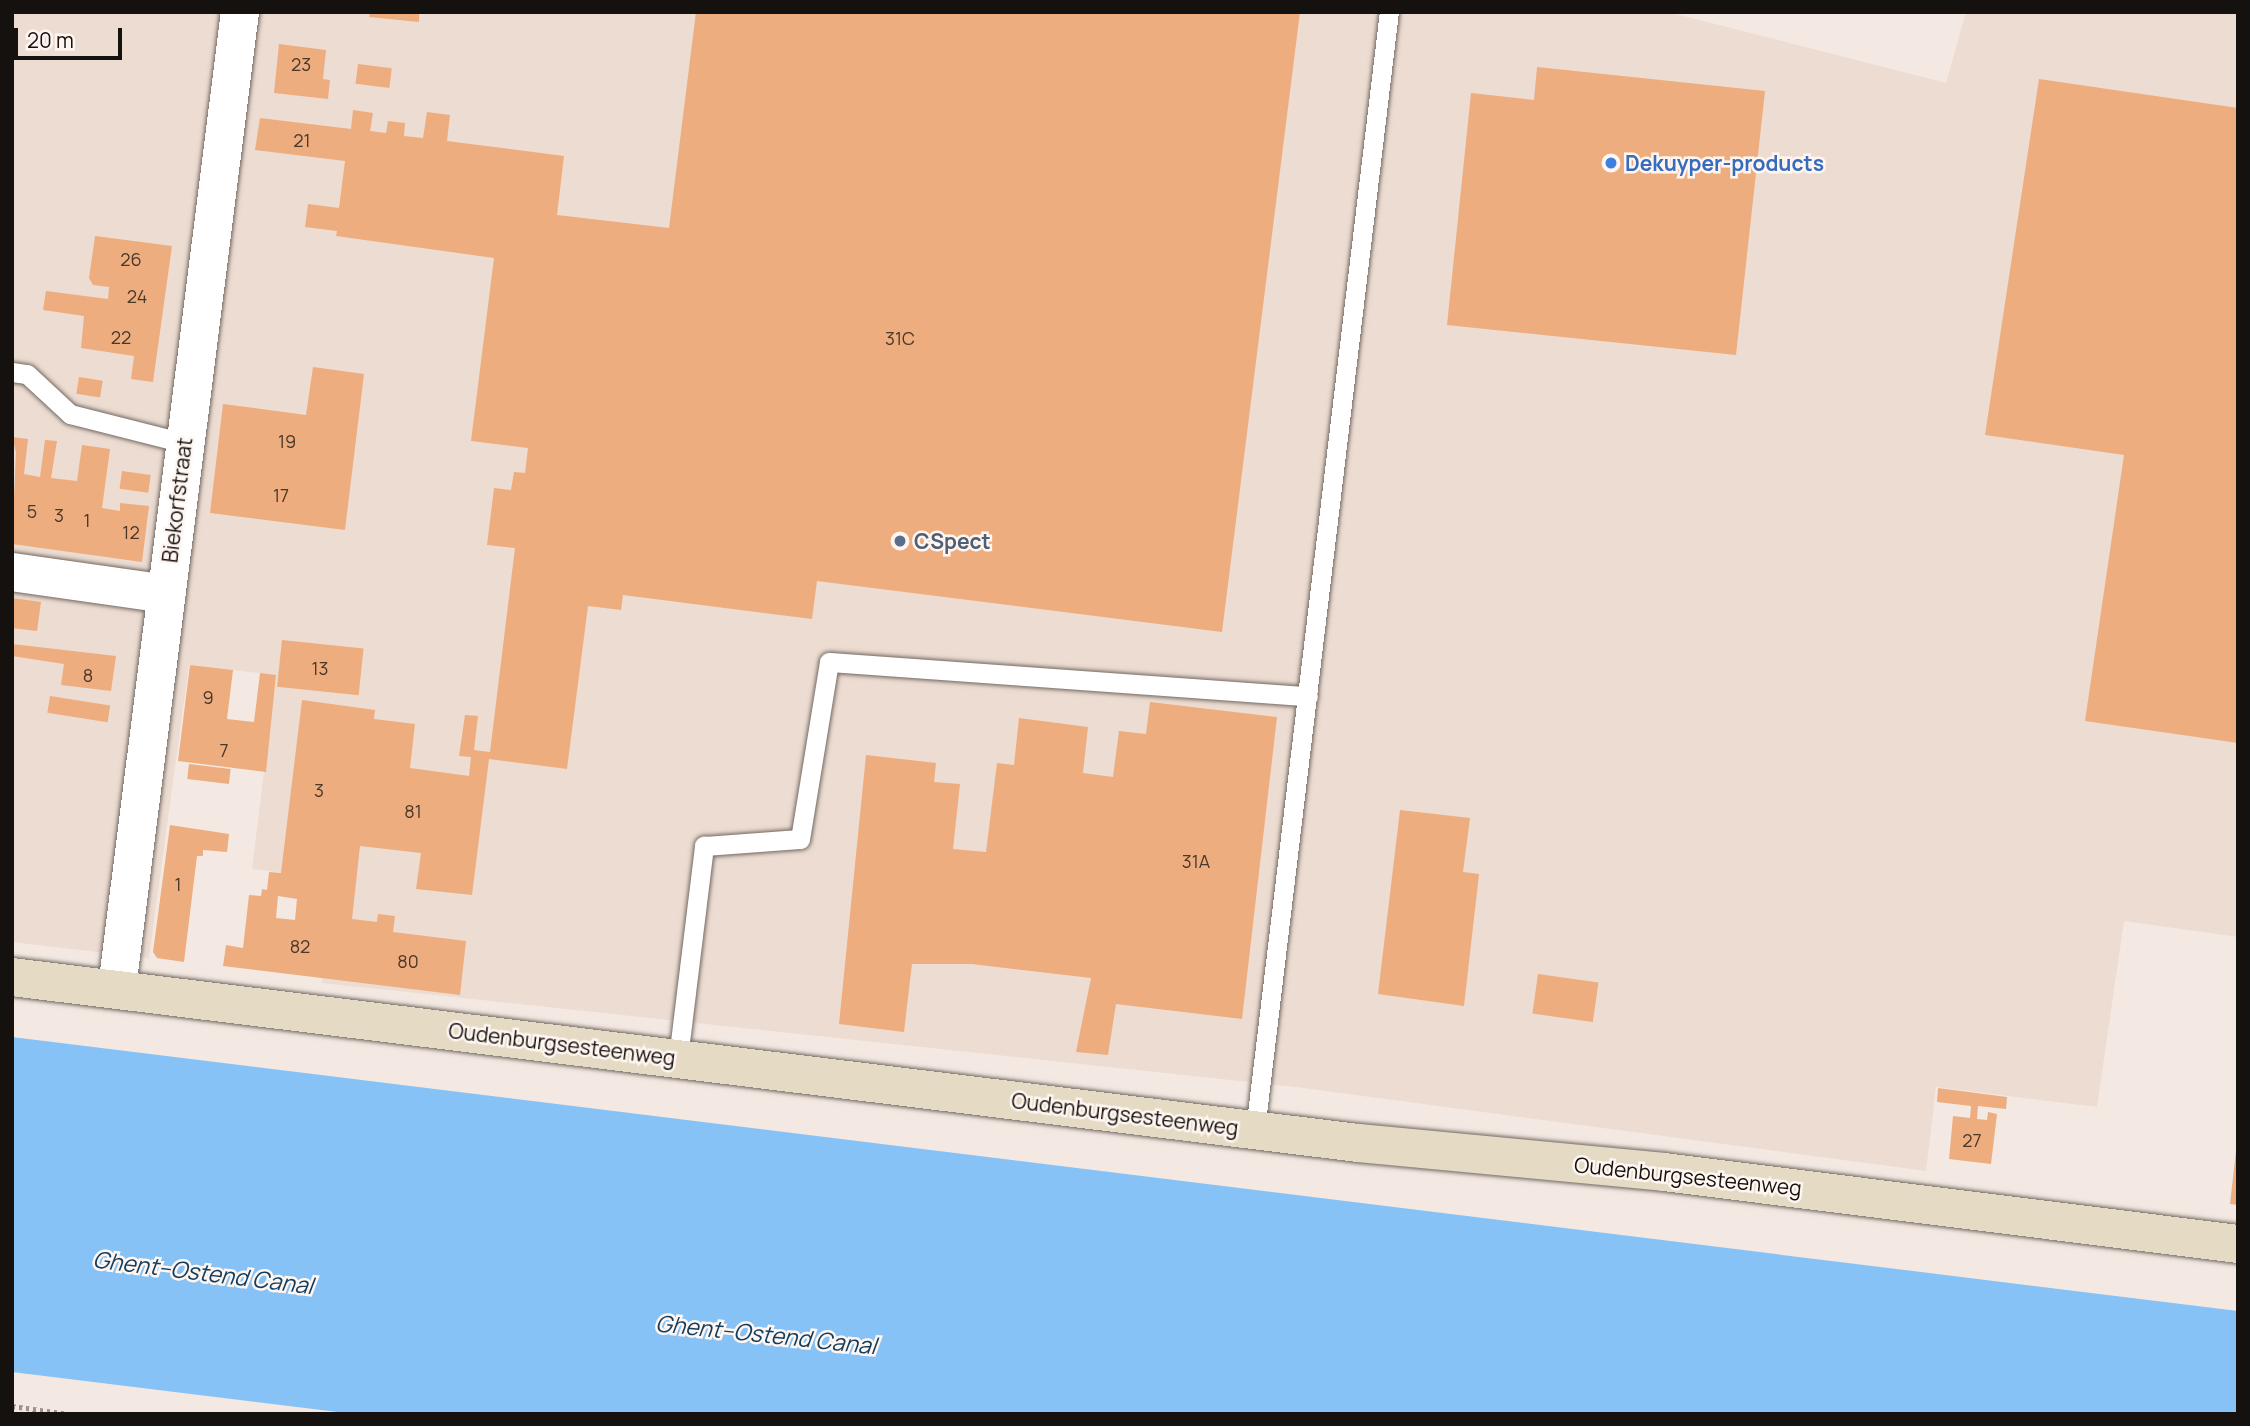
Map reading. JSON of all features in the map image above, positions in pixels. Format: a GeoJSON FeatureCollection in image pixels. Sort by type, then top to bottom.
{"type":"FeatureCollection","features":[{"type":"Feature","properties":{"kind":"street","name":"Biekorfstraat"},"geometry":{"type":"LineString","coordinates":[[117,988],[240,12]]}},
{"type":"Feature","properties":{"kind":"street"},"geometry":{"type":"LineString","coordinates":[[12,572],[166,594]]}},
{"type":"Feature","properties":{"kind":"street","name":"Oudenburgsesteenweg"},"geometry":{"type":"LineString","coordinates":[[12,977],[1255,1130],[1664,1172],[2238,1244]]}},
{"type":"Feature","properties":{"kind":"lane"},"geometry":{"type":"LineString","coordinates":[[1255,1130],[1390,12]]}},
{"type":"Feature","properties":{"kind":"lane"},"geometry":{"type":"LineString","coordinates":[[12,372],[27,374],[70,414],[185,443]]}},
{"type":"Feature","properties":{"kind":"lane"},"geometry":{"type":"LineString","coordinates":[[678,1058],[705,846],[800,839],[829,662],[1308,696]]}},
{"type":"Feature","properties":{"kind":"path"},"geometry":{"type":"LineString","coordinates":[[12,1406],[32,1411],[71,1414]]}},
{"type":"Feature","properties":{"kind":"shaded area"},"geometry":{"type":"Polygon","coordinates":[[[12,12],[1668,12],[1946,83],[1966,12],[2238,12],[2238,937],[2124,921],[2097,1107],[1936,1087],[1926,1171],[1296,1087],[322,983],[336,879],[252,869],[276,675],[189,665],[149,958],[12,942],[12,12]]]}},
{"type":"Feature","properties":{"kind":"water","name":"Ghent–Ostend Canal"},"geometry":{"type":"Polygon","coordinates":[[[12,1037],[2238,1311],[2238,1414],[354,1414],[12,1372],[12,1037]]]}},
{"type":"Feature","properties":{"kind":"building"},"geometry":{"type":"Polygon","coordinates":[[[370,12],[419,12],[419,22],[369,17],[370,12]]]}},
{"type":"Feature","properties":{"kind":"building"},"geometry":{"type":"Polygon","coordinates":[[[696,12],[1300,12],[1222,632],[817,581],[812,619],[623,595],[621,610],[588,606],[567,769],[489,759],[472,895],[416,889],[421,853],[360,846],[352,919],[377,922],[378,914],[395,916],[393,932],[466,941],[460,995],[223,966],[226,945],[243,948],[249,895],[261,896],[262,889],[267,890],[269,872],[281,873],[302,700],[375,710],[374,719],[415,724],[410,768],[469,776],[471,757],[459,756],[465,715],[478,716],[474,750],[490,752],[515,548],[487,545],[494,488],[511,490],[514,472],[525,473],[528,448],[471,441],[494,258],[336,236],[337,231],[305,227],[308,204],[339,208],[345,161],[255,150],[260,118],[351,129],[353,110],[373,113],[370,131],[386,133],[388,121],[405,123],[404,136],[423,138],[427,112],[450,115],[447,141],[564,156],[557,215],[669,228],[696,12]],[[278,896],[276,918],[295,920],[297,899],[278,896]]]}},
{"type":"Feature","properties":{"kind":"building"},"geometry":{"type":"Polygon","coordinates":[[[279,44],[326,50],[323,79],[330,80],[328,99],[274,93],[279,44]]]}},
{"type":"Feature","properties":{"kind":"building"},"geometry":{"type":"Polygon","coordinates":[[[358,64],[392,68],[389,88],[356,84],[358,64]]]}},
{"type":"Feature","properties":{"kind":"building","name":"Dekuyper-products"},"geometry":{"type":"Polygon","coordinates":[[[1537,67],[1765,91],[1736,355],[1447,325],[1471,93],[1534,100],[1537,67]]]}},
{"type":"Feature","properties":{"kind":"building"},"geometry":{"type":"Polygon","coordinates":[[[2039,79],[2238,108],[2238,743],[2085,721],[2124,455],[1985,435],[2039,79]]]}},
{"type":"Feature","properties":{"kind":"building"},"geometry":{"type":"Polygon","coordinates":[[[95,236],[172,246],[153,382],[131,379],[134,356],[81,348],[84,316],[43,310],[46,291],[108,299],[109,287],[93,285],[89,278],[95,236]]]}},
{"type":"Feature","properties":{"kind":"building"},"geometry":{"type":"Polygon","coordinates":[[[313,367],[364,374],[345,530],[210,513],[223,404],[306,415],[313,367]]]}},
{"type":"Feature","properties":{"kind":"building"},"geometry":{"type":"Polygon","coordinates":[[[79,377],[103,381],[100,398],[76,394],[79,377]]]}},
{"type":"Feature","properties":{"kind":"building"},"geometry":{"type":"Polygon","coordinates":[[[12,437],[28,439],[24,474],[40,477],[45,440],[57,441],[51,478],[77,481],[82,445],[110,449],[102,508],[120,511],[120,503],[149,506],[142,562],[12,544],[16,452],[12,437]]]}},
{"type":"Feature","properties":{"kind":"building"},"geometry":{"type":"Polygon","coordinates":[[[122,471],[151,475],[148,493],[119,489],[122,471]]]}},
{"type":"Feature","properties":{"kind":"building"},"geometry":{"type":"Polygon","coordinates":[[[12,598],[41,602],[37,631],[12,628],[12,598]]]}},
{"type":"Feature","properties":{"kind":"building"},"geometry":{"type":"Polygon","coordinates":[[[282,640],[364,649],[359,695],[277,687],[282,640]]]}},
{"type":"Feature","properties":{"kind":"building"},"geometry":{"type":"Polygon","coordinates":[[[12,644],[116,656],[111,691],[61,685],[64,664],[12,656],[12,644]]]}},
{"type":"Feature","properties":{"kind":"building"},"geometry":{"type":"Polygon","coordinates":[[[190,665],[233,670],[227,719],[254,722],[260,673],[276,675],[266,772],[178,761],[190,665]]]}},
{"type":"Feature","properties":{"kind":"building"},"geometry":{"type":"Polygon","coordinates":[[[50,696],[110,706],[108,722],[47,713],[50,696]]]}},
{"type":"Feature","properties":{"kind":"building"},"geometry":{"type":"Polygon","coordinates":[[[1150,702],[1277,717],[1242,1019],[1116,1004],[1108,1055],[1076,1052],[1091,978],[972,964],[912,964],[904,1032],[839,1024],[866,755],[936,763],[934,782],[960,784],[953,849],[986,852],[997,763],[1014,765],[1019,718],[1088,727],[1083,773],[1113,777],[1119,731],[1146,734],[1150,702]]]}},
{"type":"Feature","properties":{"kind":"building"},"geometry":{"type":"Polygon","coordinates":[[[189,764],[231,769],[229,784],[187,779],[189,764]]]}},
{"type":"Feature","properties":{"kind":"building"},"geometry":{"type":"Polygon","coordinates":[[[1400,810],[1470,818],[1463,872],[1479,874],[1464,1006],[1378,994],[1400,810]]]}},
{"type":"Feature","properties":{"kind":"building"},"geometry":{"type":"Polygon","coordinates":[[[170,825],[229,834],[227,852],[203,850],[203,856],[197,856],[184,962],[157,958],[153,952],[170,825]]]}},
{"type":"Feature","properties":{"kind":"building"},"geometry":{"type":"Polygon","coordinates":[[[1538,974],[1598,982],[1593,1022],[1532,1014],[1538,974]]]}},
{"type":"Feature","properties":{"kind":"building"},"geometry":{"type":"Polygon","coordinates":[[[1938,1088],[2007,1097],[2006,1109],[1978,1106],[1977,1119],[1987,1120],[1988,1112],[1997,1114],[1991,1164],[1949,1159],[1953,1116],[1970,1118],[1971,1106],[1937,1102],[1938,1088]]]}},
{"type":"Feature","properties":{"kind":"building"},"geometry":{"type":"Polygon","coordinates":[[[2238,1151],[2238,1205],[2230,1204],[2238,1151]]]}},
{"type":"Feature","properties":{"kind":"place","name":"Dekuyper-products"},"geometry":{"type":"Point","coordinates":[1611,163]}},
{"type":"Feature","properties":{"kind":"place","name":"CSpect"},"geometry":{"type":"Point","coordinates":[900,541]}}]}
